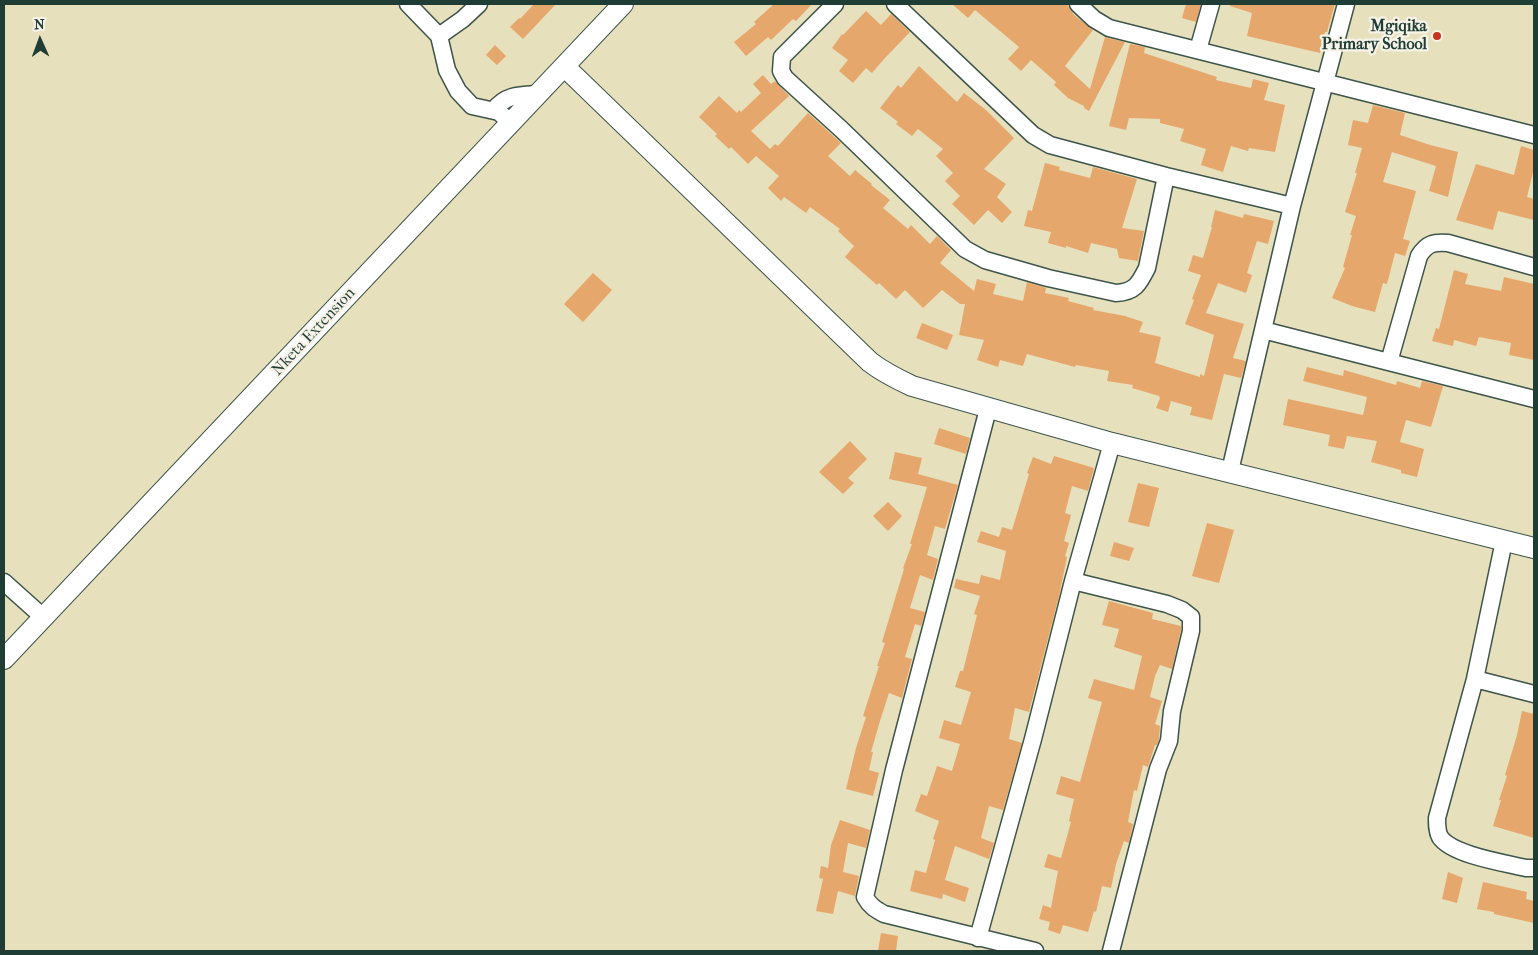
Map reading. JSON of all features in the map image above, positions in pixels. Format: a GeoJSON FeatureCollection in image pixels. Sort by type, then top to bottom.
{"type":"FeatureCollection","features":[{"type":"Feature","properties":{"kind":"street"},"geometry":{"type":"LineString","coordinates":[[408,4],[439,36],[447,70],[465,100],[476,108],[494,110],[511,123]]}},
{"type":"Feature","properties":{"kind":"street"},"geometry":{"type":"LineString","coordinates":[[439,36],[463,19],[479,4]]}},
{"type":"Feature","properties":{"kind":"street","name":"Nketa Extension"},"geometry":{"type":"LineString","coordinates":[[4,659],[624,4]]}},
{"type":"Feature","properties":{"kind":"street"},"geometry":{"type":"LineString","coordinates":[[835,4],[782,57],[781,71],[785,78],[842,130],[965,249],[984,260],[1048,278],[1116,293],[1135,288],[1142,280],[1147,268],[1166,176]]}},
{"type":"Feature","properties":{"kind":"street"},"geometry":{"type":"LineString","coordinates":[[895,4],[1033,135],[1041,140],[1166,176],[1292,206]]}},
{"type":"Feature","properties":{"kind":"street"},"geometry":{"type":"LineString","coordinates":[[1078,4],[1094,20],[1110,28],[1534,135]]}},
{"type":"Feature","properties":{"kind":"street"},"geometry":{"type":"LineString","coordinates":[[1198,50],[1210,4]]}},
{"type":"Feature","properties":{"kind":"street"},"geometry":{"type":"LineString","coordinates":[[1230,471],[1292,206],[1346,4]]}},
{"type":"Feature","properties":{"kind":"street"},"geometry":{"type":"LineString","coordinates":[[565,67],[870,362],[882,371],[912,386],[988,409],[1112,442],[1534,548]]}},
{"type":"Feature","properties":{"kind":"street"},"geometry":{"type":"LineString","coordinates":[[494,110],[508,98],[539,94]]}},
{"type":"Feature","properties":{"kind":"street"},"geometry":{"type":"LineString","coordinates":[[1389,362],[1419,256],[1424,248],[1431,244],[1448,244],[1534,266]]}},
{"type":"Feature","properties":{"kind":"street"},"geometry":{"type":"LineString","coordinates":[[1263,330],[1534,399]]}},
{"type":"Feature","properties":{"kind":"street"},"geometry":{"type":"LineString","coordinates":[[988,409],[894,770],[865,897],[875,910],[884,914],[1035,951]]}},
{"type":"Feature","properties":{"kind":"street"},"geometry":{"type":"LineString","coordinates":[[978,938],[1112,442]]}},
{"type":"Feature","properties":{"kind":"street"},"geometry":{"type":"LineString","coordinates":[[1504,541],[1475,679],[1437,818],[1437,828],[1439,836],[1445,843],[1458,850],[1526,868],[1534,868]]}},
{"type":"Feature","properties":{"kind":"street"},"geometry":{"type":"LineString","coordinates":[[1073,581],[1167,604],[1182,610],[1191,620],[1191,631],[1172,711],[1169,741],[1158,769],[1110,951]]}},
{"type":"Feature","properties":{"kind":"street"},"geometry":{"type":"LineString","coordinates":[[4,582],[43,617]]}},
{"type":"Feature","properties":{"kind":"street"},"geometry":{"type":"LineString","coordinates":[[1475,679],[1534,694]]}},
{"type":"Feature","properties":{"kind":"building"},"geometry":{"type":"Polygon","coordinates":[[[534,4],[556,4],[523,39],[510,27],[534,4]]]}},
{"type":"Feature","properties":{"kind":"building"},"geometry":{"type":"Polygon","coordinates":[[[774,4],[812,4],[796,21],[793,19],[771,40],[768,37],[746,56],[734,42],[756,24],[754,22],[774,4]]]}},
{"type":"Feature","properties":{"kind":"building"},"geometry":{"type":"Polygon","coordinates":[[[952,4],[1067,4],[1074,15],[1093,30],[1065,66],[1090,89],[1105,37],[1125,42],[1089,111],[1084,106],[1068,98],[1054,85],[1056,82],[1031,60],[1021,71],[1008,59],[1019,47],[975,10],[968,18],[952,4]]]}},
{"type":"Feature","properties":{"kind":"building"},"geometry":{"type":"Polygon","coordinates":[[[1186,4],[1201,4],[1196,22],[1182,18],[1186,4]]]}},
{"type":"Feature","properties":{"kind":"building"},"geometry":{"type":"Polygon","coordinates":[[[1230,4],[1335,4],[1320,53],[1247,36],[1252,13],[1230,6],[1230,4]]]}},
{"type":"Feature","properties":{"kind":"building"},"geometry":{"type":"Polygon","coordinates":[[[866,11],[881,25],[891,14],[910,32],[872,73],[866,68],[853,83],[839,71],[848,60],[832,48],[842,34],[866,11]]]}},
{"type":"Feature","properties":{"kind":"building"},"geometry":{"type":"Polygon","coordinates":[[[1130,44],[1145,47],[1144,53],[1217,77],[1216,80],[1251,88],[1253,79],[1269,83],[1264,100],[1285,105],[1275,152],[1249,148],[1248,151],[1231,146],[1223,172],[1201,165],[1206,149],[1180,141],[1184,129],[1160,123],[1160,119],[1129,118],[1126,130],[1109,126],[1130,44]]]}},
{"type":"Feature","properties":{"kind":"building"},"geometry":{"type":"Polygon","coordinates":[[[495,45],[506,56],[497,65],[486,55],[495,45]]]}},
{"type":"Feature","properties":{"kind":"building"},"geometry":{"type":"Polygon","coordinates":[[[919,66],[957,102],[964,93],[986,110],[1014,138],[984,169],[1006,184],[997,197],[1012,212],[1002,223],[988,210],[974,225],[952,204],[960,196],[945,181],[953,173],[936,156],[943,149],[918,129],[912,136],[896,124],[898,122],[880,108],[898,85],[901,88],[919,66]]]}},
{"type":"Feature","properties":{"kind":"building"},"geometry":{"type":"Polygon","coordinates":[[[763,75],[771,84],[775,81],[789,96],[751,131],[770,149],[775,144],[778,146],[808,113],[841,143],[828,156],[850,176],[855,170],[890,200],[883,208],[908,229],[911,225],[930,244],[937,236],[951,250],[940,263],[974,291],[977,279],[996,284],[993,294],[1023,301],[1027,282],[1046,288],[1045,293],[1069,298],[1068,301],[1094,308],[1093,310],[1125,316],[1143,322],[1139,332],[1161,337],[1155,363],[1200,377],[1200,374],[1204,376],[1214,335],[1185,324],[1201,275],[1188,271],[1193,255],[1203,258],[1215,210],[1243,218],[1244,214],[1274,221],[1268,244],[1257,241],[1247,273],[1252,275],[1246,293],[1218,283],[1206,313],[1244,324],[1233,358],[1246,361],[1241,378],[1224,374],[1212,420],[1190,415],[1192,407],[1171,401],[1168,412],[1156,408],[1159,396],[1132,388],[1133,385],[1107,381],[1109,371],[1076,365],[1075,367],[1027,354],[1023,366],[1000,360],[998,367],[977,360],[984,340],[959,335],[965,304],[960,304],[942,290],[923,308],[905,290],[896,299],[879,283],[877,285],[845,257],[854,246],[838,231],[840,229],[810,207],[806,213],[784,197],[781,201],[768,188],[779,176],[756,156],[748,164],[731,147],[729,149],[715,136],[717,134],[699,117],[719,96],[737,113],[739,110],[741,112],[761,93],[753,84],[763,75]]]}},
{"type":"Feature","properties":{"kind":"building"},"geometry":{"type":"Polygon","coordinates":[[[1373,105],[1405,113],[1400,135],[1458,152],[1448,197],[1429,191],[1436,166],[1392,152],[1383,182],[1416,191],[1403,239],[1410,241],[1405,256],[1395,253],[1387,284],[1383,283],[1375,312],[1332,298],[1345,268],[1343,267],[1356,216],[1345,212],[1357,173],[1355,173],[1362,148],[1348,145],[1353,120],[1368,123],[1373,105]]]}},
{"type":"Feature","properties":{"kind":"building"},"geometry":{"type":"Polygon","coordinates":[[[1521,146],[1534,150],[1534,168],[1527,197],[1534,199],[1534,220],[1498,211],[1493,230],[1456,220],[1476,164],[1514,175],[1521,146]]]}},
{"type":"Feature","properties":{"kind":"building"},"geometry":{"type":"Polygon","coordinates":[[[1045,163],[1060,167],[1059,170],[1090,178],[1093,167],[1137,179],[1122,228],[1144,231],[1138,261],[1119,258],[1117,249],[1091,243],[1088,253],[1048,243],[1051,232],[1024,226],[1028,210],[1032,211],[1045,163]]]}},
{"type":"Feature","properties":{"kind":"building"},"geometry":{"type":"Polygon","coordinates":[[[1454,270],[1468,274],[1465,284],[1501,291],[1504,277],[1534,284],[1534,360],[1509,355],[1511,343],[1479,337],[1476,346],[1454,340],[1453,346],[1432,341],[1436,328],[1439,329],[1454,270]]]}},
{"type":"Feature","properties":{"kind":"building"},"geometry":{"type":"Polygon","coordinates":[[[593,273],[612,290],[583,322],[564,304],[593,273]]]}},
{"type":"Feature","properties":{"kind":"building"},"geometry":{"type":"Polygon","coordinates":[[[922,323],[953,335],[947,350],[916,338],[922,323]]]}},
{"type":"Feature","properties":{"kind":"building"},"geometry":{"type":"Polygon","coordinates":[[[1307,367],[1343,376],[1344,370],[1396,385],[1397,381],[1420,388],[1422,381],[1443,386],[1431,427],[1406,420],[1400,442],[1424,449],[1417,477],[1401,473],[1401,470],[1371,462],[1377,441],[1347,436],[1344,449],[1328,446],[1330,435],[1283,425],[1288,399],[1363,415],[1367,397],[1303,381],[1307,367]]]}},
{"type":"Feature","properties":{"kind":"building"},"geometry":{"type":"Polygon","coordinates":[[[939,428],[970,438],[966,454],[934,444],[939,428]]]}},
{"type":"Feature","properties":{"kind":"building"},"geometry":{"type":"Polygon","coordinates":[[[850,441],[867,459],[848,478],[854,483],[843,494],[819,472],[850,441]]]}},
{"type":"Feature","properties":{"kind":"building"},"geometry":{"type":"Polygon","coordinates":[[[895,452],[922,458],[918,474],[958,485],[945,529],[935,526],[927,555],[938,559],[933,580],[920,575],[910,608],[925,612],[921,626],[915,624],[905,657],[912,659],[902,698],[889,693],[871,752],[873,752],[869,770],[879,773],[873,796],[846,789],[866,717],[863,716],[885,643],[882,642],[927,487],[889,479],[895,452]]]}},
{"type":"Feature","properties":{"kind":"building"},"geometry":{"type":"Polygon","coordinates":[[[1054,456],[1094,468],[1088,491],[1072,486],[1065,513],[1071,515],[1064,541],[1069,543],[1065,556],[1067,557],[1059,596],[1029,712],[1015,708],[1009,739],[1022,743],[1003,810],[989,806],[981,838],[994,843],[989,859],[955,846],[945,880],[969,888],[965,902],[943,894],[942,899],[910,891],[915,870],[926,873],[939,821],[915,811],[921,794],[927,796],[937,766],[952,771],[960,744],[939,738],[944,720],[961,725],[971,692],[955,687],[960,671],[963,671],[977,615],[974,614],[980,596],[954,588],[956,579],[979,584],[981,575],[1000,580],[1006,551],[977,542],[981,531],[999,537],[1002,527],[1012,530],[1033,457],[1051,464],[1054,456]]]}},
{"type":"Feature","properties":{"kind":"building"},"geometry":{"type":"Polygon","coordinates":[[[1138,483],[1159,488],[1149,527],[1128,522],[1138,483]]]}},
{"type":"Feature","properties":{"kind":"building"},"geometry":{"type":"Polygon","coordinates":[[[888,502],[902,516],[888,531],[873,516],[888,502]]]}},
{"type":"Feature","properties":{"kind":"building"},"geometry":{"type":"Polygon","coordinates":[[[1207,523],[1234,530],[1219,583],[1192,576],[1207,523]]]}},
{"type":"Feature","properties":{"kind":"building"},"geometry":{"type":"Polygon","coordinates":[[[1114,542],[1134,548],[1129,561],[1110,556],[1114,542]]]}},
{"type":"Feature","properties":{"kind":"building"},"geometry":{"type":"Polygon","coordinates":[[[1109,601],[1153,613],[1152,619],[1181,626],[1181,630],[1172,669],[1160,665],[1155,676],[1150,697],[1162,701],[1155,724],[1160,726],[1159,739],[1157,745],[1155,745],[1148,767],[1143,765],[1137,791],[1134,790],[1128,822],[1133,824],[1129,843],[1124,841],[1116,864],[1111,888],[1102,886],[1096,912],[1094,911],[1088,932],[1063,925],[1060,934],[1048,930],[1050,922],[1039,919],[1043,905],[1051,908],[1058,871],[1044,867],[1048,854],[1061,858],[1071,822],[1069,821],[1074,799],[1056,794],[1061,776],[1080,782],[1102,702],[1088,698],[1094,679],[1134,690],[1142,656],[1114,647],[1119,629],[1102,625],[1109,601]]]}},
{"type":"Feature","properties":{"kind":"building"},"geometry":{"type":"Polygon","coordinates":[[[1522,711],[1534,714],[1534,838],[1493,826],[1522,711]]]}},
{"type":"Feature","properties":{"kind":"building"},"geometry":{"type":"Polygon","coordinates":[[[840,820],[870,830],[866,848],[848,843],[843,872],[859,876],[855,896],[838,891],[833,914],[816,911],[823,879],[819,878],[821,866],[828,868],[831,845],[840,820]]]}},
{"type":"Feature","properties":{"kind":"building"},"geometry":{"type":"Polygon","coordinates":[[[1448,872],[1463,878],[1457,903],[1442,899],[1448,872]]]}},
{"type":"Feature","properties":{"kind":"building"},"geometry":{"type":"Polygon","coordinates":[[[1483,882],[1527,892],[1526,899],[1534,901],[1534,923],[1477,909],[1483,882]]]}},
{"type":"Feature","properties":{"kind":"building"},"geometry":{"type":"Polygon","coordinates":[[[881,933],[898,936],[896,951],[878,951],[881,933]]]}},
{"type":"Feature","properties":{"kind":"place","name":"Mgiqika Primary School"},"geometry":{"type":"Point","coordinates":[1437,36]}}]}
